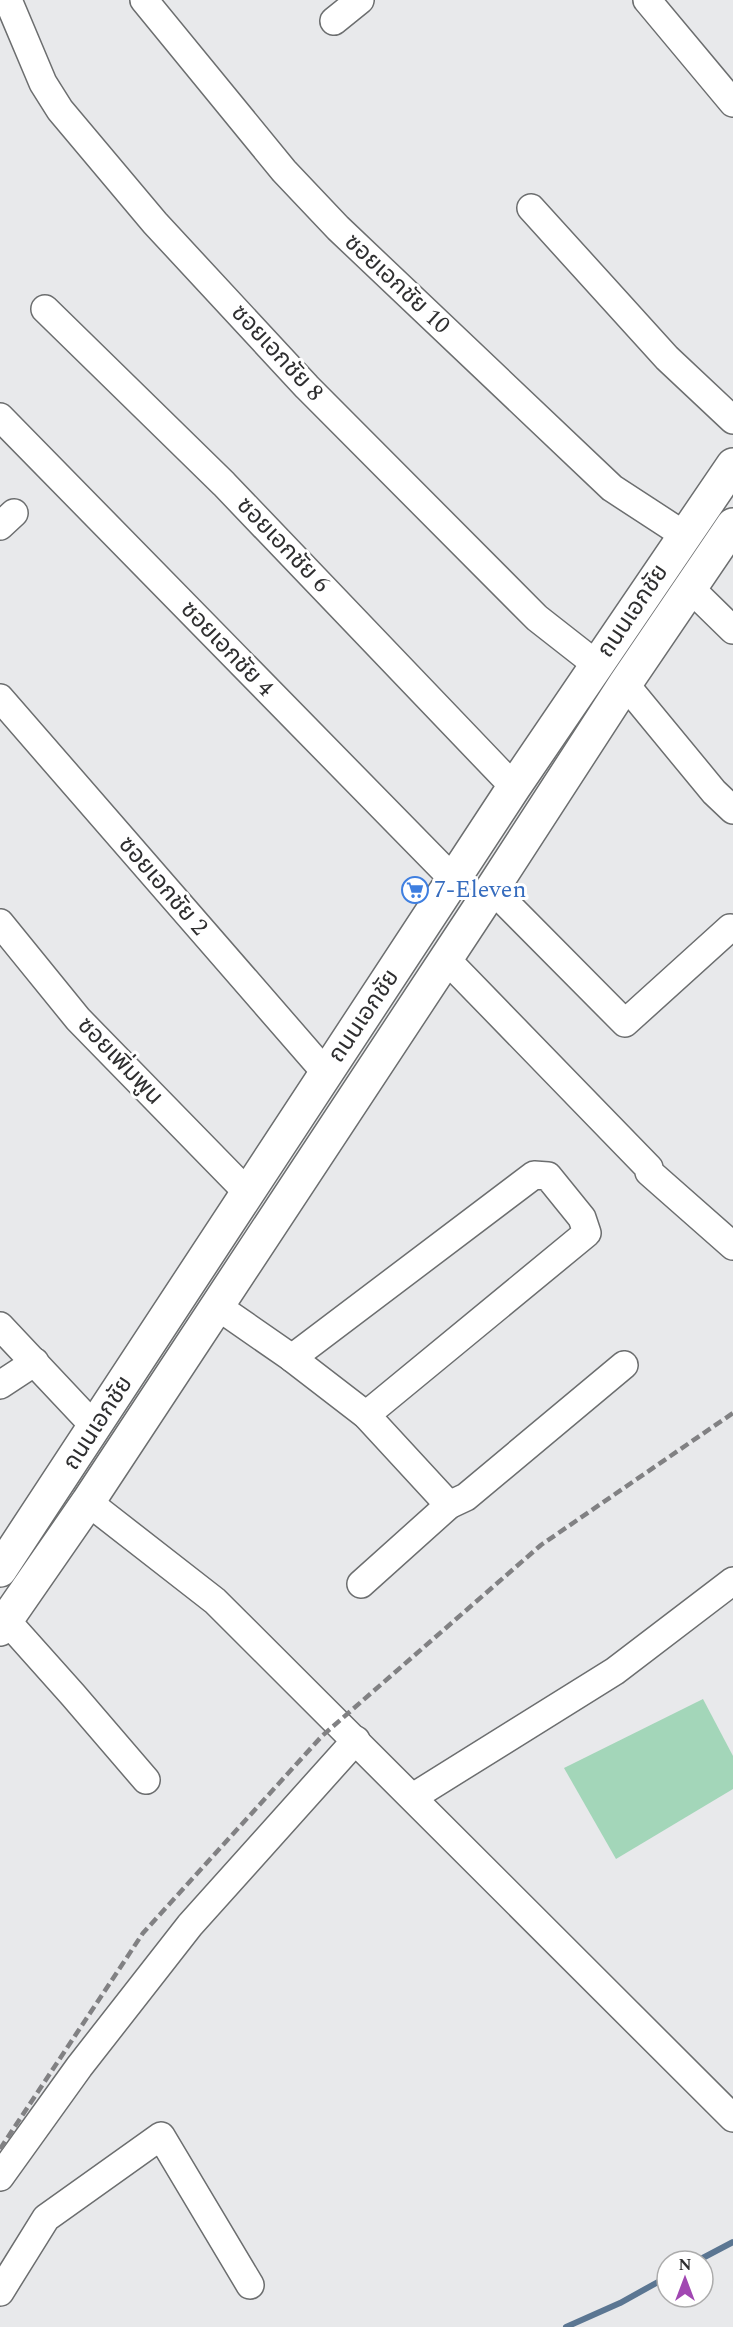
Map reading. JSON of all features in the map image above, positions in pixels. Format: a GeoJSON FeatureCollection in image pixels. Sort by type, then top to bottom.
{"type":"FeatureCollection","features":[{"type":"Feature","properties":{"kind":"main road","name":"ถนนเอกชัย"},"geometry":{"type":"LineString","coordinates":[[0,1570],[514,787],[618,638],[684,535],[733,465]]}},
{"type":"Feature","properties":{"kind":"main road","name":"ถนนเอกชัย"},"geometry":{"type":"LineString","coordinates":[[2,1622],[88,1502],[625,684],[733,525]]}},
{"type":"Feature","properties":{"kind":"street","name":"ซอยเอกชัย 8"},"geometry":{"type":"LineString","coordinates":[[8,0],[43,83],[60,110],[155,223],[308,387],[537,618],[597,665]]}},
{"type":"Feature","properties":{"kind":"street","name":"ซอยเอกชัย 10"},"geometry":{"type":"LineString","coordinates":[[144,0],[284,171],[338,228],[612,488],[684,535]]}},
{"type":"Feature","properties":{"kind":"street"},"geometry":{"type":"LineString","coordinates":[[334,21],[360,0]]}},
{"type":"Feature","properties":{"kind":"street"},"geometry":{"type":"LineString","coordinates":[[647,0],[733,103]]}},
{"type":"Feature","properties":{"kind":"street"},"geometry":{"type":"LineString","coordinates":[[531,208],[667,358],[733,420]]}},
{"type":"Feature","properties":{"kind":"street","name":"ซอยเอกชัย 6"},"geometry":{"type":"LineString","coordinates":[[45,309],[224,484],[514,787]]}},
{"type":"Feature","properties":{"kind":"street","name":"ซอยเอกชัย 4"},"geometry":{"type":"LineString","coordinates":[[0,417],[454,880]]}},
{"type":"Feature","properties":{"kind":"street"},"geometry":{"type":"LineString","coordinates":[[690,588],[733,630]]}},
{"type":"Feature","properties":{"kind":"street"},"geometry":{"type":"LineString","coordinates":[[625,684],[714,792],[733,810]]}},
{"type":"Feature","properties":{"kind":"street","name":"ซอยเอกชัย 2"},"geometry":{"type":"LineString","coordinates":[[0,698],[326,1073]]}},
{"type":"Feature","properties":{"kind":"street"},"geometry":{"type":"LineString","coordinates":[[492,889],[625,1023],[730,928]]}},
{"type":"Feature","properties":{"kind":"street","name":"ซอยเพิ่มพูน"},"geometry":{"type":"LineString","coordinates":[[0,923],[78,1019],[248,1192]]}},
{"type":"Feature","properties":{"kind":"street"},"geometry":{"type":"LineString","coordinates":[[446,959],[649,1168],[649,1172],[733,1246]]}},
{"type":"Feature","properties":{"kind":"street"},"geometry":{"type":"LineString","coordinates":[[292,1358],[534,1175],[548,1176],[582,1218],[587,1233],[366,1415]]}},
{"type":"Feature","properties":{"kind":"street"},"geometry":{"type":"LineString","coordinates":[[217,1306],[292,1358],[366,1415],[449,1505]]}},
{"type":"Feature","properties":{"kind":"street"},"geometry":{"type":"LineString","coordinates":[[0,1326],[95,1427]]}},
{"type":"Feature","properties":{"kind":"street"},"geometry":{"type":"LineString","coordinates":[[0,1385],[35,1362]]}},
{"type":"Feature","properties":{"kind":"street"},"geometry":{"type":"LineString","coordinates":[[361,1584],[449,1505],[466,1497],[624,1365]]}},
{"type":"Feature","properties":{"kind":"street"},"geometry":{"type":"LineString","coordinates":[[88,1502],[215,1601],[733,2118]]}},
{"type":"Feature","properties":{"kind":"street"},"geometry":{"type":"LineString","coordinates":[[413,1797],[615,1671],[733,1581]]}},
{"type":"Feature","properties":{"kind":"street"},"geometry":{"type":"LineString","coordinates":[[2,1622],[73,1695],[146,1780]]}},
{"type":"Feature","properties":{"kind":"street"},"geometry":{"type":"LineString","coordinates":[[0,2177],[79,2067],[190,1925],[356,1740]]}},
{"type":"Feature","properties":{"kind":"street"},"geometry":{"type":"LineString","coordinates":[[0,2292],[46,2218],[161,2136],[250,2285]]}},
{"type":"Feature","properties":{"kind":"green space"},"geometry":{"type":"Polygon","coordinates":[[[703,1699],[733,1756],[733,1789],[616,1859],[564,1768],[703,1699]]]}},
{"type":"Feature","properties":{"kind":"waterway"},"geometry":{"type":"LineString","coordinates":[[715,2252],[733,2242]]}},
{"type":"Feature","properties":{"kind":"waterway"},"geometry":{"type":"LineString","coordinates":[[566,2327],[620,2303],[655,2284]]}},
{"type":"Feature","properties":{"kind":"railway"},"geometry":{"type":"LineString","coordinates":[[0,2149],[143,1933],[322,1736],[541,1545],[733,1413]]}},
{"type":"Feature","properties":{"kind":"place","name":"7-Eleven"},"geometry":{"type":"Point","coordinates":[415,890]}}]}
